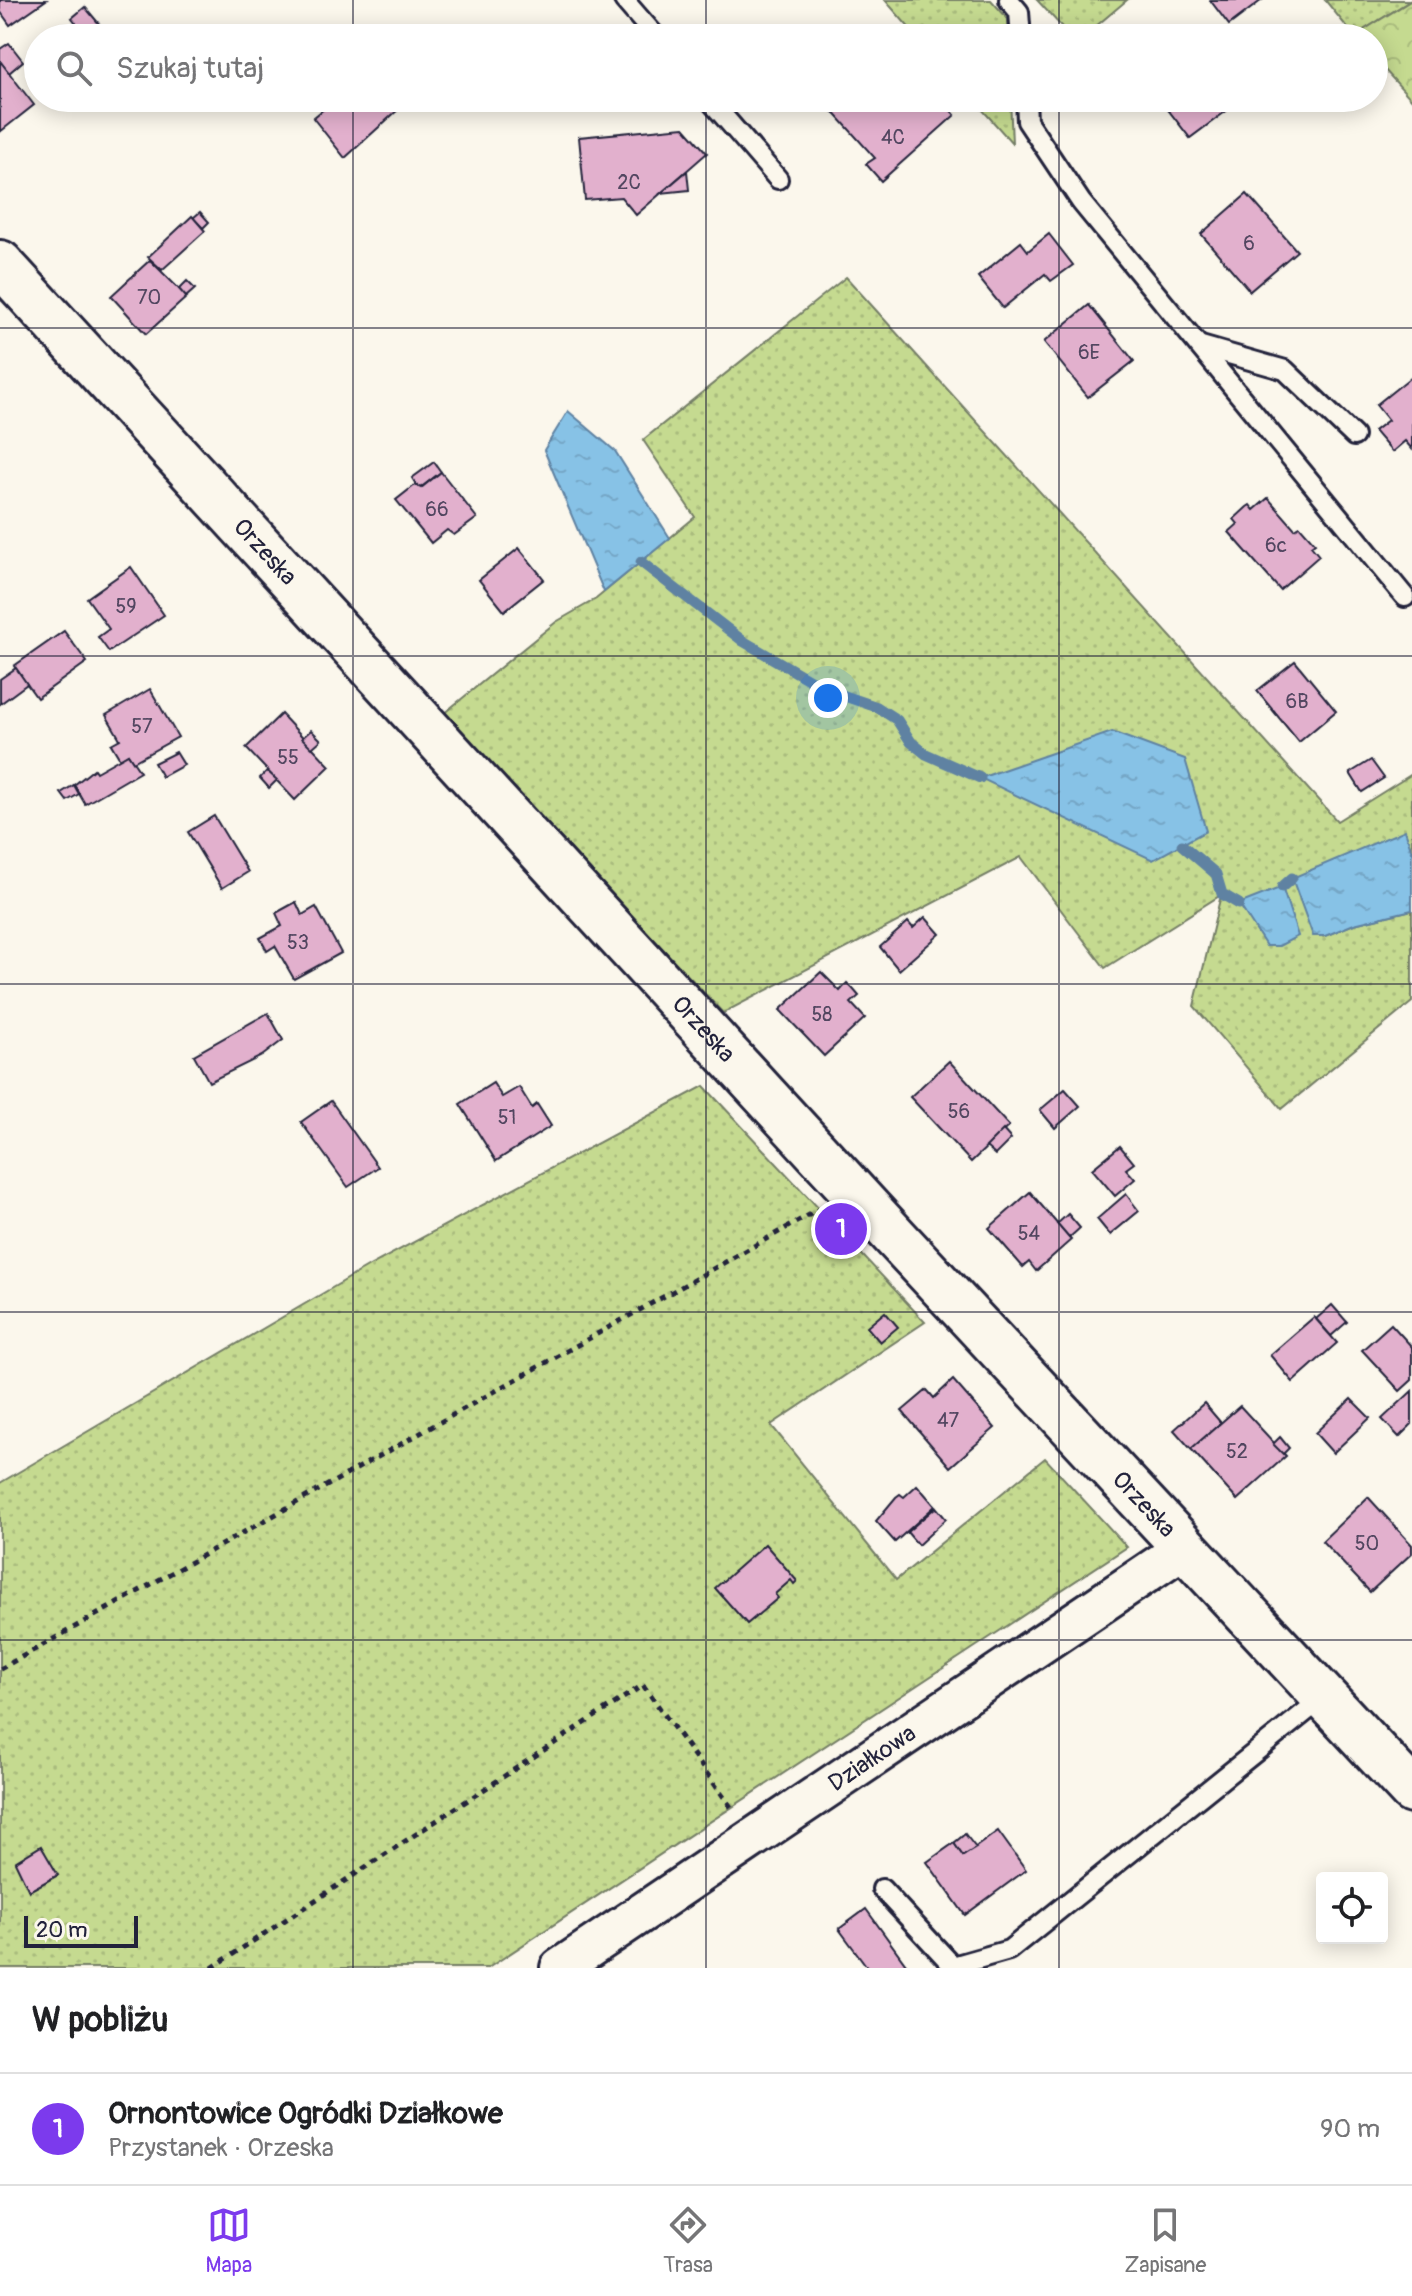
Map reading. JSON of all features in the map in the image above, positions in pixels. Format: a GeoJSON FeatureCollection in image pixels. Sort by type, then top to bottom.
{"type":"FeatureCollection","features":[{"type":"Feature","properties":{"kind":"street","name":"Orzeska"},"geometry":{"type":"LineString","coordinates":[[0,263],[1184,1548],[1412,1791]]}},
{"type":"Feature","properties":{"kind":"street","name":"Działkowa"},"geometry":{"type":"LineString","coordinates":[[560,1968],[1184,1548]]}},
{"type":"Feature","properties":{"kind":"lane"},"geometry":{"type":"LineString","coordinates":[[624,0],[645,24]]}},
{"type":"Feature","properties":{"kind":"lane"},"geometry":{"type":"LineString","coordinates":[[1009,0],[1019,12],[1020,24]]}},
{"type":"Feature","properties":{"kind":"lane"},"geometry":{"type":"LineString","coordinates":[[720,112],[778,179]]}},
{"type":"Feature","properties":{"kind":"lane"},"geometry":{"type":"LineString","coordinates":[[1027,112],[1027,121],[1081,202],[1405,597]]}},
{"type":"Feature","properties":{"kind":"lane"},"geometry":{"type":"LineString","coordinates":[[1201,346],[1285,370],[1354,436]]}},
{"type":"Feature","properties":{"kind":"lane"},"geometry":{"type":"LineString","coordinates":[[882,1889],[953,1966],[1009,1950],[1324,1697]]}},
{"type":"Feature","properties":{"kind":"path"},"geometry":{"type":"LineString","coordinates":[[0,1669],[854,1190]]}},
{"type":"Feature","properties":{"kind":"path"},"geometry":{"type":"LineString","coordinates":[[212,1968],[643,1685],[752,1836]]}},
{"type":"Feature","properties":{"kind":"green space"},"geometry":{"type":"Polygon","coordinates":[[[885,0],[991,0],[1008,19],[1008,24],[906,24],[885,0]]]}},
{"type":"Feature","properties":{"kind":"green space"},"geometry":{"type":"Polygon","coordinates":[[[1037,0],[1127,0],[1099,24],[1059,24],[1037,0]]]}},
{"type":"Feature","properties":{"kind":"green space"},"geometry":{"type":"Polygon","coordinates":[[[1325,0],[1411,0],[1373,24],[1344,24],[1325,0]]]}},
{"type":"Feature","properties":{"kind":"green space"},"geometry":{"type":"Polygon","coordinates":[[[1412,0],[1412,100],[1388,73],[1388,24],[1373,24],[1412,0]]]}},
{"type":"Feature","properties":{"kind":"green space"},"geometry":{"type":"Polygon","coordinates":[[[984,112],[1011,112],[1012,143],[984,112]]]}},
{"type":"Feature","properties":{"kind":"green space"},"geometry":{"type":"Polygon","coordinates":[[[846,277],[1337,821],[1412,774],[1412,852],[1405,831],[1325,936],[1354,924],[1412,910],[1412,1002],[1282,1109],[1194,1006],[1221,895],[1105,968],[1021,857],[723,1013],[443,714],[556,622],[596,599],[695,517],[643,440],[846,277]]]}},
{"type":"Feature","properties":{"kind":"green space"},"geometry":{"type":"Polygon","coordinates":[[[704,1086],[925,1322],[771,1425],[896,1580],[1045,1458],[1127,1547],[488,1968],[0,1968],[0,1483],[371,1265],[704,1086]]]}},
{"type":"Feature","properties":{"kind":"water"},"geometry":{"type":"Polygon","coordinates":[[[568,411],[615,451],[670,538],[604,592],[544,450],[568,411]]]}},
{"type":"Feature","properties":{"kind":"water"},"geometry":{"type":"Polygon","coordinates":[[[1112,732],[1185,759],[1206,831],[1153,860],[980,778],[1112,732]]]}},
{"type":"Feature","properties":{"kind":"water"},"geometry":{"type":"Polygon","coordinates":[[[1405,830],[1412,852],[1412,910],[1354,924],[1325,936],[1313,936],[1292,878],[1405,830]]]}},
{"type":"Feature","properties":{"kind":"water"},"geometry":{"type":"Polygon","coordinates":[[[1282,887],[1298,936],[1279,946],[1266,946],[1239,904],[1282,887]]]}},
{"type":"Feature","properties":{"kind":"building"},"geometry":{"type":"Polygon","coordinates":[[[0,0],[46,0],[10,25],[0,11],[0,0]]]}},
{"type":"Feature","properties":{"kind":"building"},"geometry":{"type":"Polygon","coordinates":[[[1210,0],[1262,0],[1230,24],[1210,0]]]}},
{"type":"Feature","properties":{"kind":"building"},"geometry":{"type":"Polygon","coordinates":[[[85,7],[99,24],[77,24],[72,18],[85,7]]]}},
{"type":"Feature","properties":{"kind":"building"},"geometry":{"type":"Polygon","coordinates":[[[9,43],[23,61],[9,73],[0,61],[0,49],[9,43]]]}},
{"type":"Feature","properties":{"kind":"building"},"geometry":{"type":"Polygon","coordinates":[[[0,61],[24,92],[25,112],[0,132],[0,61]]]}},
{"type":"Feature","properties":{"kind":"building"},"geometry":{"type":"Polygon","coordinates":[[[320,112],[396,112],[345,158],[313,118],[320,112]]]}},
{"type":"Feature","properties":{"kind":"building"},"geometry":{"type":"Polygon","coordinates":[[[834,112],[952,112],[955,115],[881,181],[866,164],[875,158],[834,112]]]}},
{"type":"Feature","properties":{"kind":"building"},"geometry":{"type":"Polygon","coordinates":[[[1170,112],[1225,112],[1190,138],[1170,112]]]}},
{"type":"Feature","properties":{"kind":"building"},"geometry":{"type":"Polygon","coordinates":[[[684,127],[707,153],[636,215],[621,197],[585,200],[579,137],[684,127]]]}},
{"type":"Feature","properties":{"kind":"building"},"geometry":{"type":"Polygon","coordinates":[[[687,171],[689,190],[661,193],[687,171]]]}},
{"type":"Feature","properties":{"kind":"building"},"geometry":{"type":"Polygon","coordinates":[[[1247,194],[1297,251],[1250,291],[1201,234],[1247,194]]]}},
{"type":"Feature","properties":{"kind":"building"},"geometry":{"type":"Polygon","coordinates":[[[200,212],[209,222],[203,228],[193,218],[200,212]]]}},
{"type":"Feature","properties":{"kind":"building"},"geometry":{"type":"Polygon","coordinates":[[[192,216],[205,231],[162,270],[148,257],[192,216]]]}},
{"type":"Feature","properties":{"kind":"building"},"geometry":{"type":"Polygon","coordinates":[[[1049,234],[1073,265],[1051,281],[1045,274],[1003,308],[978,277],[1021,242],[1028,251],[1049,234]]]}},
{"type":"Feature","properties":{"kind":"building"},"geometry":{"type":"Polygon","coordinates":[[[150,260],[187,297],[146,334],[111,296],[150,260]]]}},
{"type":"Feature","properties":{"kind":"building"},"geometry":{"type":"Polygon","coordinates":[[[187,281],[195,289],[186,297],[179,289],[187,281]]]}},
{"type":"Feature","properties":{"kind":"building"},"geometry":{"type":"Polygon","coordinates":[[[1089,305],[1134,361],[1088,397],[1044,342],[1089,305]]]}},
{"type":"Feature","properties":{"kind":"building"},"geometry":{"type":"Polygon","coordinates":[[[1412,376],[1412,449],[1405,441],[1392,452],[1374,431],[1388,420],[1376,405],[1412,376]]]}},
{"type":"Feature","properties":{"kind":"building"},"geometry":{"type":"Polygon","coordinates":[[[434,462],[441,472],[419,489],[412,478],[434,462]]]}},
{"type":"Feature","properties":{"kind":"building"},"geometry":{"type":"Polygon","coordinates":[[[441,472],[477,518],[454,535],[447,530],[431,543],[396,500],[415,485],[421,488],[441,472]]]}},
{"type":"Feature","properties":{"kind":"building"},"geometry":{"type":"Polygon","coordinates":[[[1268,498],[1295,529],[1300,526],[1315,543],[1311,546],[1319,556],[1280,590],[1229,532],[1238,524],[1234,519],[1247,507],[1250,505],[1254,510],[1268,498]]]}},
{"type":"Feature","properties":{"kind":"building"},"geometry":{"type":"Polygon","coordinates":[[[519,548],[544,579],[504,611],[479,580],[519,548]]]}},
{"type":"Feature","properties":{"kind":"building"},"geometry":{"type":"Polygon","coordinates":[[[131,567],[164,615],[109,652],[98,637],[109,629],[87,598],[131,567]]]}},
{"type":"Feature","properties":{"kind":"building"},"geometry":{"type":"Polygon","coordinates":[[[64,631],[87,662],[37,698],[14,666],[64,631]]]}},
{"type":"Feature","properties":{"kind":"building"},"geometry":{"type":"Polygon","coordinates":[[[1295,661],[1336,711],[1299,742],[1257,691],[1295,661]]]}},
{"type":"Feature","properties":{"kind":"building"},"geometry":{"type":"Polygon","coordinates":[[[16,668],[27,684],[0,704],[0,679],[16,668]]]}},
{"type":"Feature","properties":{"kind":"building"},"geometry":{"type":"Polygon","coordinates":[[[150,689],[178,737],[133,762],[128,754],[120,759],[111,744],[120,739],[106,715],[150,689]]]}},
{"type":"Feature","properties":{"kind":"building"},"geometry":{"type":"Polygon","coordinates":[[[281,714],[330,766],[295,800],[246,748],[281,714]]]}},
{"type":"Feature","properties":{"kind":"building"},"geometry":{"type":"Polygon","coordinates":[[[311,730],[321,740],[312,748],[302,738],[311,730]]]}},
{"type":"Feature","properties":{"kind":"building"},"geometry":{"type":"Polygon","coordinates":[[[176,752],[184,765],[162,777],[154,763],[176,752]]]}},
{"type":"Feature","properties":{"kind":"building"},"geometry":{"type":"Polygon","coordinates":[[[128,754],[140,772],[85,804],[74,785],[94,769],[96,772],[128,754]]]}},
{"type":"Feature","properties":{"kind":"building"},"geometry":{"type":"Polygon","coordinates":[[[1371,760],[1384,778],[1362,792],[1350,773],[1371,760]]]}},
{"type":"Feature","properties":{"kind":"building"},"geometry":{"type":"Polygon","coordinates":[[[267,771],[277,780],[269,788],[260,778],[267,771]]]}},
{"type":"Feature","properties":{"kind":"building"},"geometry":{"type":"Polygon","coordinates":[[[74,785],[79,794],[67,801],[61,793],[74,785]]]}},
{"type":"Feature","properties":{"kind":"building"},"geometry":{"type":"Polygon","coordinates":[[[214,816],[248,872],[222,888],[188,832],[214,816]]]}},
{"type":"Feature","properties":{"kind":"building"},"geometry":{"type":"Polygon","coordinates":[[[296,902],[302,915],[316,907],[341,953],[294,979],[275,946],[267,951],[260,938],[282,926],[276,913],[296,902]]]}},
{"type":"Feature","properties":{"kind":"building"},"geometry":{"type":"Polygon","coordinates":[[[925,917],[940,934],[899,970],[880,947],[908,922],[913,928],[925,917]]]}},
{"type":"Feature","properties":{"kind":"building"},"geometry":{"type":"Polygon","coordinates":[[[821,972],[840,991],[847,983],[853,989],[859,996],[851,1003],[865,1018],[824,1056],[780,1010],[821,972]]]}},
{"type":"Feature","properties":{"kind":"building"},"geometry":{"type":"Polygon","coordinates":[[[268,1013],[283,1040],[262,1056],[209,1082],[194,1055],[268,1013]]]}},
{"type":"Feature","properties":{"kind":"building"},"geometry":{"type":"Polygon","coordinates":[[[949,1061],[1009,1126],[971,1162],[910,1097],[949,1061]]]}},
{"type":"Feature","properties":{"kind":"building"},"geometry":{"type":"Polygon","coordinates":[[[493,1083],[502,1097],[519,1087],[532,1108],[537,1104],[551,1126],[496,1161],[460,1104],[493,1083]]]}},
{"type":"Feature","properties":{"kind":"building"},"geometry":{"type":"Polygon","coordinates":[[[1065,1089],[1080,1106],[1055,1128],[1040,1110],[1065,1089]]]}},
{"type":"Feature","properties":{"kind":"building"},"geometry":{"type":"Polygon","coordinates":[[[331,1101],[378,1167],[348,1187],[301,1122],[331,1101]]]}},
{"type":"Feature","properties":{"kind":"building"},"geometry":{"type":"Polygon","coordinates":[[[1003,1130],[1011,1139],[995,1155],[986,1147],[1003,1130]]]}},
{"type":"Feature","properties":{"kind":"building"},"geometry":{"type":"Polygon","coordinates":[[[1120,1146],[1134,1163],[1126,1169],[1135,1179],[1115,1196],[1092,1169],[1120,1146]]]}},
{"type":"Feature","properties":{"kind":"building"},"geometry":{"type":"Polygon","coordinates":[[[1030,1192],[1071,1240],[1036,1271],[1029,1262],[1023,1267],[989,1228],[1030,1192]]]}},
{"type":"Feature","properties":{"kind":"building"},"geometry":{"type":"Polygon","coordinates":[[[1126,1194],[1139,1211],[1110,1235],[1097,1219],[1126,1194]]]}},
{"type":"Feature","properties":{"kind":"building"},"geometry":{"type":"Polygon","coordinates":[[[1068,1214],[1080,1228],[1069,1238],[1057,1224],[1068,1214]]]}},
{"type":"Feature","properties":{"kind":"building"},"geometry":{"type":"Polygon","coordinates":[[[1332,1305],[1347,1322],[1331,1336],[1316,1319],[1332,1305]]]}},
{"type":"Feature","properties":{"kind":"building"},"geometry":{"type":"Polygon","coordinates":[[[885,1312],[898,1327],[880,1342],[867,1327],[885,1312]]]}},
{"type":"Feature","properties":{"kind":"building"},"geometry":{"type":"Polygon","coordinates":[[[1314,1317],[1337,1343],[1293,1382],[1270,1355],[1314,1317]]]}},
{"type":"Feature","properties":{"kind":"building"},"geometry":{"type":"Polygon","coordinates":[[[1391,1324],[1412,1347],[1412,1380],[1400,1391],[1362,1350],[1391,1324]]]}},
{"type":"Feature","properties":{"kind":"building"},"geometry":{"type":"Polygon","coordinates":[[[953,1380],[995,1428],[950,1467],[902,1411],[927,1390],[934,1398],[953,1380]]]}},
{"type":"Feature","properties":{"kind":"building"},"geometry":{"type":"Polygon","coordinates":[[[1412,1391],[1412,1424],[1399,1437],[1382,1419],[1412,1391]]]}},
{"type":"Feature","properties":{"kind":"building"},"geometry":{"type":"Polygon","coordinates":[[[1351,1399],[1370,1418],[1333,1453],[1315,1433],[1351,1399]]]}},
{"type":"Feature","properties":{"kind":"building"},"geometry":{"type":"Polygon","coordinates":[[[1204,1403],[1221,1423],[1191,1449],[1174,1430],[1204,1403]]]}},
{"type":"Feature","properties":{"kind":"building"},"geometry":{"type":"Polygon","coordinates":[[[1240,1406],[1286,1456],[1237,1500],[1191,1449],[1240,1406]]]}},
{"type":"Feature","properties":{"kind":"building"},"geometry":{"type":"Polygon","coordinates":[[[1280,1437],[1289,1448],[1283,1454],[1273,1444],[1280,1437]]]}},
{"type":"Feature","properties":{"kind":"building"},"geometry":{"type":"Polygon","coordinates":[[[917,1485],[935,1506],[895,1542],[876,1521],[896,1497],[900,1494],[904,1497],[917,1485]]]}},
{"type":"Feature","properties":{"kind":"building"},"geometry":{"type":"Polygon","coordinates":[[[1368,1497],[1412,1545],[1412,1553],[1370,1592],[1322,1541],[1368,1497]]]}},
{"type":"Feature","properties":{"kind":"building"},"geometry":{"type":"Polygon","coordinates":[[[936,1507],[946,1519],[918,1545],[907,1532],[936,1507]]]}},
{"type":"Feature","properties":{"kind":"building"},"geometry":{"type":"Polygon","coordinates":[[[765,1544],[797,1581],[794,1584],[791,1580],[775,1594],[778,1598],[747,1624],[715,1588],[765,1544]]]}},
{"type":"Feature","properties":{"kind":"building"},"geometry":{"type":"Polygon","coordinates":[[[998,1831],[1026,1870],[965,1915],[927,1862],[954,1843],[963,1856],[998,1831]]]}},
{"type":"Feature","properties":{"kind":"building"},"geometry":{"type":"Polygon","coordinates":[[[965,1834],[976,1848],[963,1856],[954,1843],[965,1834]]]}},
{"type":"Feature","properties":{"kind":"building"},"geometry":{"type":"Polygon","coordinates":[[[41,1846],[58,1875],[29,1891],[15,1862],[41,1846]]]}},
{"type":"Feature","properties":{"kind":"building"},"geometry":{"type":"Polygon","coordinates":[[[866,1909],[908,1967],[868,1968],[839,1929],[866,1909]]]}},
{"type":"Feature","properties":{"kind":"waterway"},"geometry":{"type":"LineString","coordinates":[[641,562],[743,641],[827,690],[877,707],[897,720],[911,742],[926,754],[980,778]]}},
{"type":"Feature","properties":{"kind":"waterway"},"geometry":{"type":"LineString","coordinates":[[1182,845],[1216,874],[1222,894],[1239,904]]}},
{"type":"Feature","properties":{"kind":"waterway"},"geometry":{"type":"LineString","coordinates":[[1282,887],[1292,878]]}},
{"type":"Feature","properties":{"kind":"place","name":"Ornontowice Ogródki Działkowe"},"geometry":{"type":"Point","coordinates":[841,1229]}}]}
